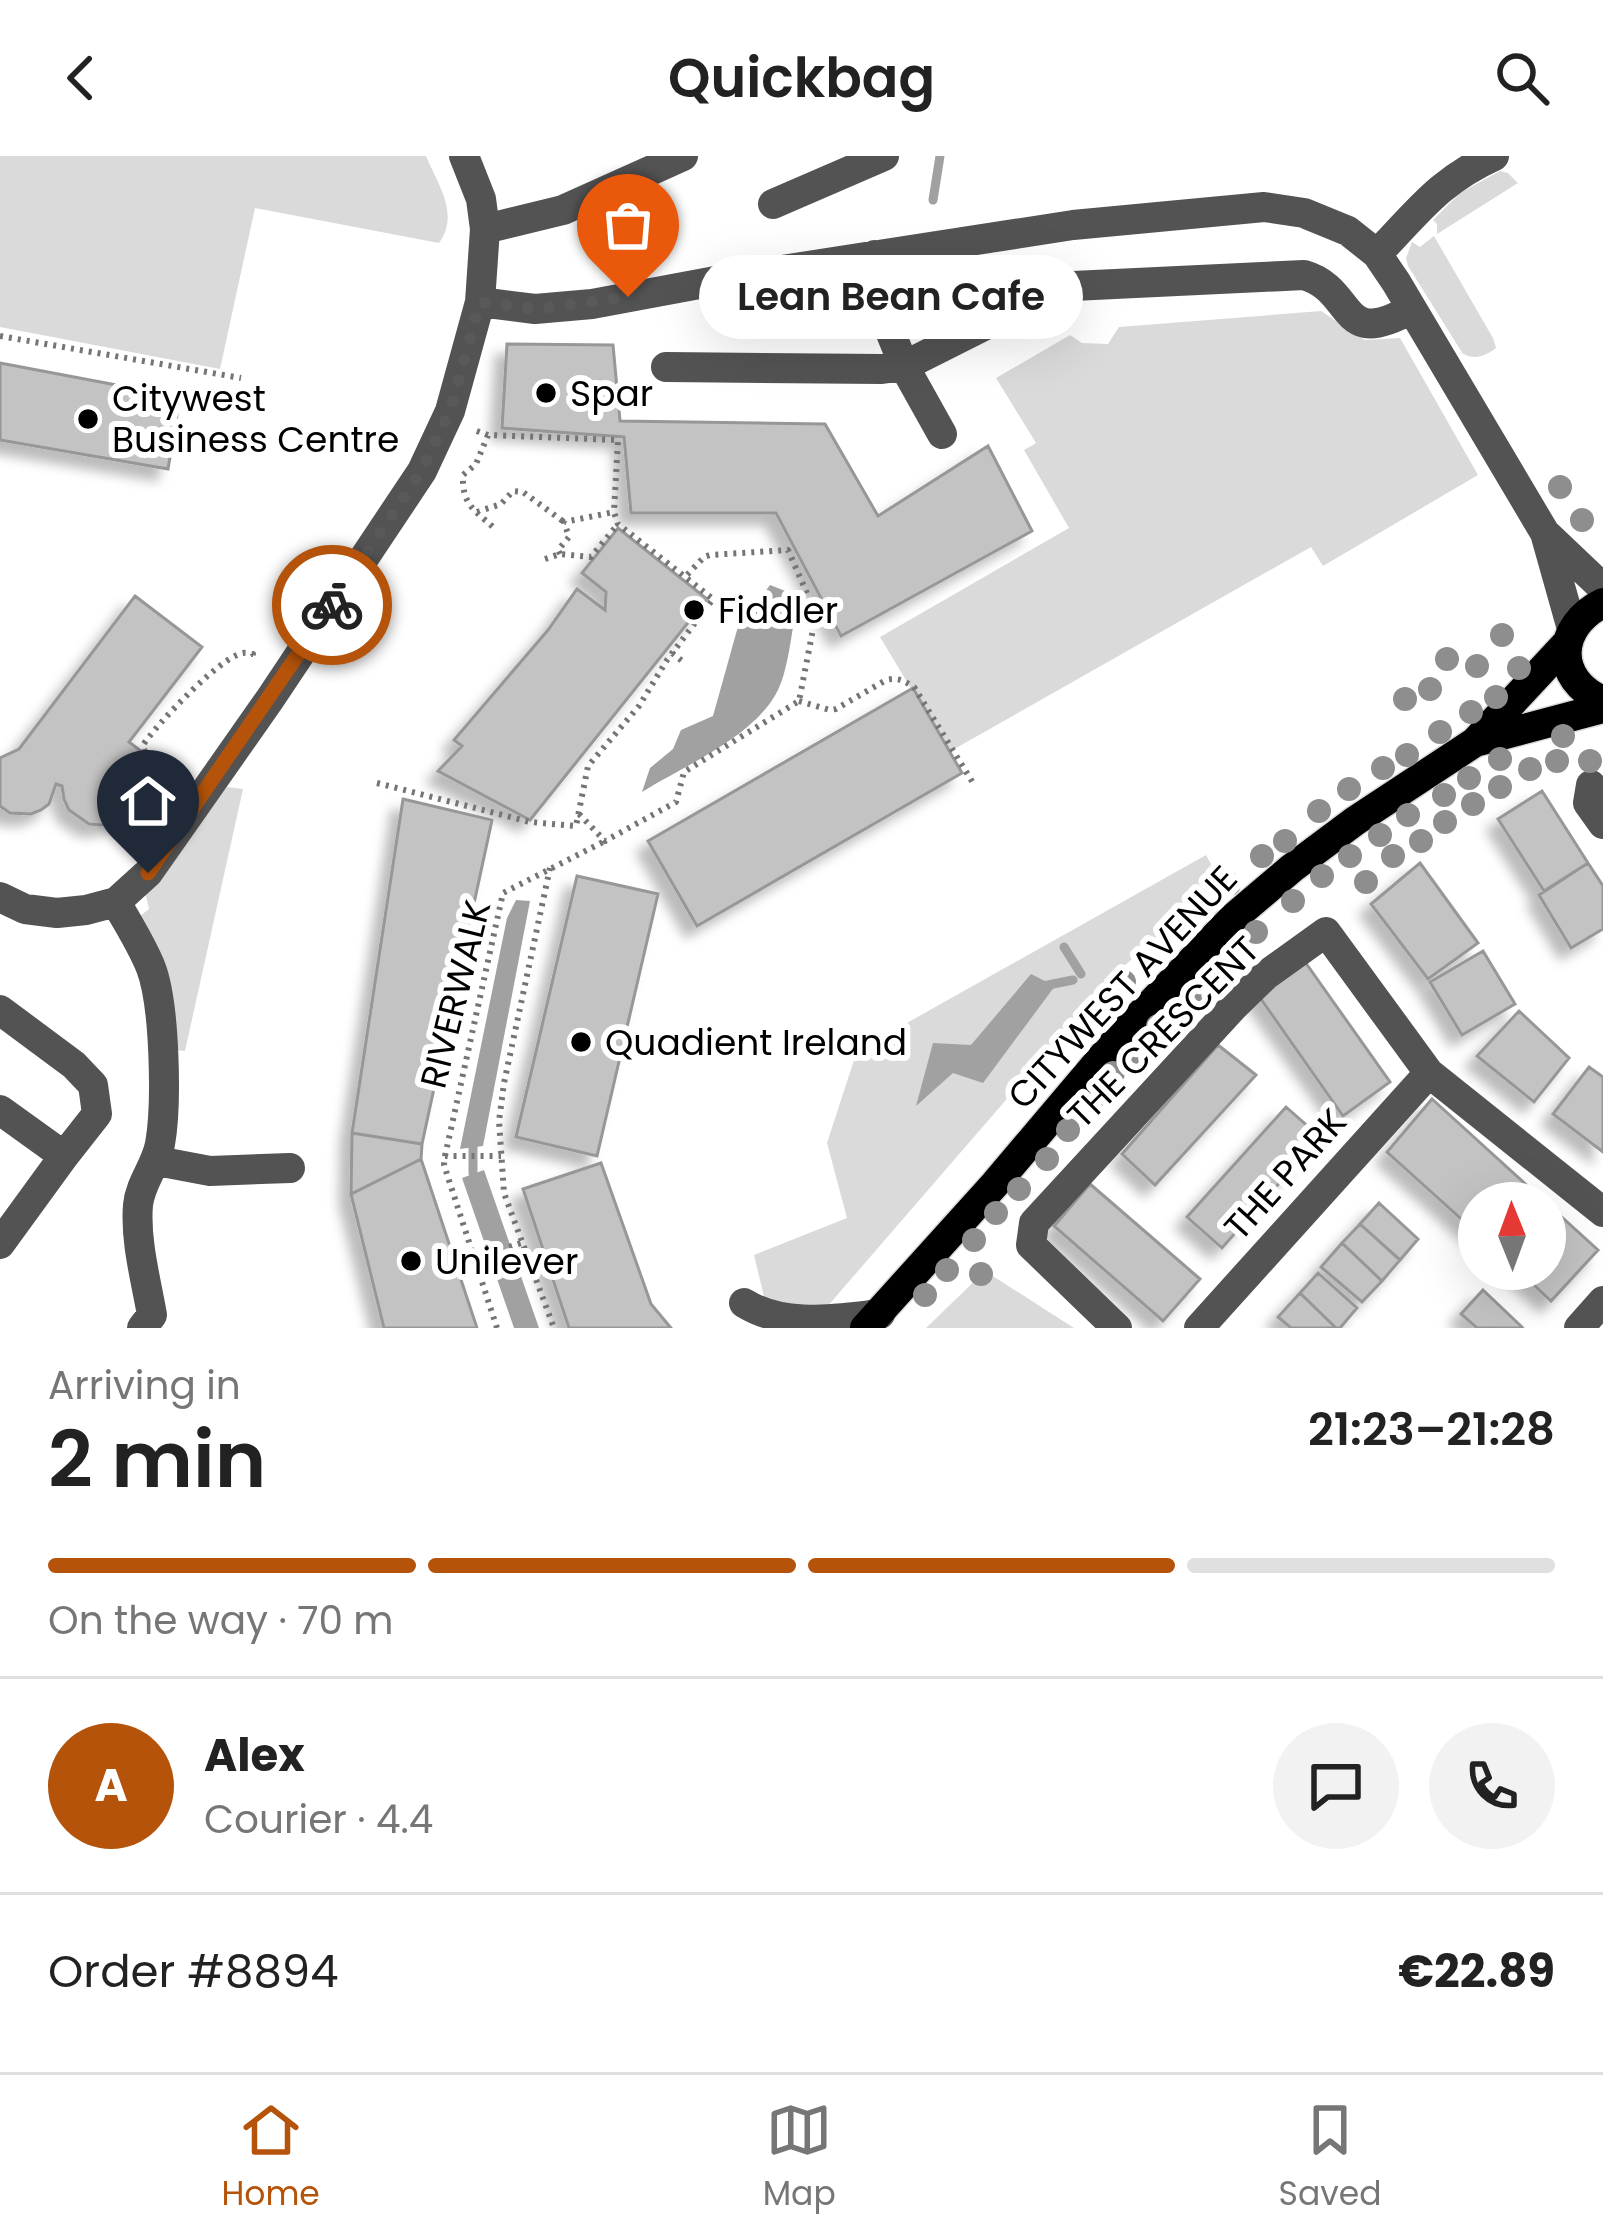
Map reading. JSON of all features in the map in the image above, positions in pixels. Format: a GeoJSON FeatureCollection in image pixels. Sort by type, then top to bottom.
{"type":"FeatureCollection","features":[{"type":"Feature","properties":{"kind":"main road","name":"CITYWEST AVENUE"},"geometry":{"type":"LineString","coordinates":[[873,1321],[1122,1034],[1232,919],[1354,821],[1475,742],[1590,609],[1603,603]]}},
{"type":"Feature","properties":{"kind":"main road"},"geometry":{"type":"LineString","coordinates":[[1570,636],[1566,656],[1576,683],[1603,704]]}},
{"type":"Feature","properties":{"kind":"main road","name":"CITYWEST AVENUE"},"geometry":{"type":"LineString","coordinates":[[1475,742],[1603,704]]}},
{"type":"Feature","properties":{"kind":"street"},"geometry":{"type":"LineString","coordinates":[[0,897],[25,909],[86,910],[116,902],[148,873],[422,470],[446,418],[480,302],[485,229],[481,199],[464,156]]}},
{"type":"Feature","properties":{"kind":"street"},"geometry":{"type":"LineString","coordinates":[[485,229],[563,210],[682,156]]}},
{"type":"Feature","properties":{"kind":"street"},"geometry":{"type":"LineString","coordinates":[[773,203],[884,156]]}},
{"type":"Feature","properties":{"kind":"street"},"geometry":{"type":"LineString","coordinates":[[1378,254],[1420,206],[1461,171],[1494,156]]}},
{"type":"Feature","properties":{"kind":"street"},"geometry":{"type":"LineString","coordinates":[[480,302],[535,309],[592,304],[1073,225],[1264,207],[1304,213],[1348,231],[1378,254],[1545,533],[1603,588]]}},
{"type":"Feature","properties":{"kind":"street"},"geometry":{"type":"LineString","coordinates":[[874,255],[890,331],[942,434]]}},
{"type":"Feature","properties":{"kind":"street"},"geometry":{"type":"LineString","coordinates":[[666,368],[904,366],[1054,291],[1073,286],[1304,275],[1321,280],[1360,323],[1389,322],[1411,309]]}},
{"type":"Feature","properties":{"kind":"street"},"geometry":{"type":"LineString","coordinates":[[1545,533],[1570,636]]}},
{"type":"Feature","properties":{"kind":"street"},"geometry":{"type":"LineString","coordinates":[[1591,785],[1588,803],[1603,824]]}},
{"type":"Feature","properties":{"kind":"street"},"geometry":{"type":"LineString","coordinates":[[116,902],[152,971],[162,1031],[162,1137],[157,1161],[138,1202],[139,1246],[152,1316],[142,1328]]}},
{"type":"Feature","properties":{"kind":"street","name":"THE CRESCENT"},"geometry":{"type":"LineString","coordinates":[[1117,1328],[1031,1245],[1034,1223],[1158,1085],[1266,975],[1327,932],[1429,1073],[1603,1212]]}},
{"type":"Feature","properties":{"kind":"street"},"geometry":{"type":"LineString","coordinates":[[0,1010],[93,1085],[97,1114],[0,1244]]}},
{"type":"Feature","properties":{"kind":"street","name":"THE PARK"},"geometry":{"type":"LineString","coordinates":[[1199,1328],[1429,1073]]}},
{"type":"Feature","properties":{"kind":"street"},"geometry":{"type":"LineString","coordinates":[[0,1110],[64,1156]]}},
{"type":"Feature","properties":{"kind":"street"},"geometry":{"type":"LineString","coordinates":[[157,1161],[210,1171],[290,1168]]}},
{"type":"Feature","properties":{"kind":"street"},"geometry":{"type":"LineString","coordinates":[[1579,1328],[1603,1301]]}},
{"type":"Feature","properties":{"kind":"street"},"geometry":{"type":"LineString","coordinates":[[751,1328],[743,1303],[762,1315],[812,1322],[873,1321]]}},
{"type":"Feature","properties":{"kind":"path"},"geometry":{"type":"LineString","coordinates":[[0,336],[242,378]]}},
{"type":"Feature","properties":{"kind":"path"},"geometry":{"type":"LineString","coordinates":[[377,783],[530,822],[576,826],[588,766],[639,706],[713,599],[618,524],[614,512],[618,440],[488,435],[446,418]]}},
{"type":"Feature","properties":{"kind":"path"},"geometry":{"type":"LineString","coordinates":[[488,435],[476,464],[463,475],[463,489],[466,503],[493,527]]}},
{"type":"Feature","properties":{"kind":"path"},"geometry":{"type":"LineString","coordinates":[[477,512],[501,504],[513,491],[523,492],[564,522],[569,537],[560,554]]}},
{"type":"Feature","properties":{"kind":"path"},"geometry":{"type":"LineString","coordinates":[[564,522],[614,512]]}},
{"type":"Feature","properties":{"kind":"path"},"geometry":{"type":"LineString","coordinates":[[545,559],[560,554],[591,557],[618,524]]}},
{"type":"Feature","properties":{"kind":"path"},"geometry":{"type":"LineString","coordinates":[[686,577],[710,555],[788,550],[816,614],[799,701],[836,709],[886,680],[903,680],[914,687],[973,783]]}},
{"type":"Feature","properties":{"kind":"path"},"geometry":{"type":"LineString","coordinates":[[170,776],[147,759],[142,745],[155,726],[219,667],[241,653],[253,654],[254,660]]}},
{"type":"Feature","properties":{"kind":"path"},"geometry":{"type":"LineString","coordinates":[[672,653],[686,664]]}},
{"type":"Feature","properties":{"kind":"path","name":"RIVERWALK"},"geometry":{"type":"LineString","coordinates":[[497,1328],[444,1166],[503,893],[676,802],[684,772],[799,701]]}},
{"type":"Feature","properties":{"kind":"path"},"geometry":{"type":"LineString","coordinates":[[581,816],[605,841]]}},
{"type":"Feature","properties":{"kind":"path","name":"RIVERWALK"},"geometry":{"type":"LineString","coordinates":[[550,868],[504,1083],[498,1156],[504,1193],[554,1328]]}},
{"type":"Feature","properties":{"kind":"path"},"geometry":{"type":"LineString","coordinates":[[448,1156],[498,1156]]}},
{"type":"Feature","properties":{"kind":"path"},"geometry":{"type":"LineString","coordinates":[[475,1258],[521,1243]]}},
{"type":"Feature","properties":{"kind":"shaded area"},"geometry":{"type":"Polygon","coordinates":[[[0,156],[426,156],[445,200],[448,221],[439,243],[255,208],[220,369],[0,327],[0,156]]]}},
{"type":"Feature","properties":{"kind":"shaded area"},"geometry":{"type":"Polygon","coordinates":[[[1500,171],[1518,183],[1437,234],[1433,220],[1460,193],[1500,171]]]}},
{"type":"Feature","properties":{"kind":"shaded area"},"geometry":{"type":"Polygon","coordinates":[[[1434,236],[1493,338],[1496,348],[1484,355],[1463,354],[1408,266],[1412,242],[1420,247],[1434,236]]]}},
{"type":"Feature","properties":{"kind":"shaded area"},"geometry":{"type":"Polygon","coordinates":[[[1321,311],[1365,340],[1400,338],[1478,475],[1323,566],[1311,547],[949,752],[880,637],[1069,528],[1024,450],[1036,443],[996,378],[1070,335],[1082,343],[1108,344],[1119,327],[1321,311]]]}},
{"type":"Feature","properties":{"kind":"shaded area"},"geometry":{"type":"Polygon","coordinates":[[[770,585],[798,596],[778,690],[736,736],[642,792],[650,768],[673,749],[681,730],[713,716],[737,630],[770,585]]]}},
{"type":"Feature","properties":{"kind":"shaded area"},"geometry":{"type":"Polygon","coordinates":[[[227,787],[243,789],[185,1051],[174,1050],[140,916],[149,909],[145,892],[227,787]]]}},
{"type":"Feature","properties":{"kind":"shaded area"},"geometry":{"type":"Polygon","coordinates":[[[1206,855],[1220,880],[1113,976],[820,1315],[765,1301],[754,1255],[847,1218],[827,1143],[857,1051],[1206,855]]]}},
{"type":"Feature","properties":{"kind":"shaded area"},"geometry":{"type":"Polygon","coordinates":[[[516,900],[530,901],[483,1146],[460,1149],[507,918],[516,900]]]}},
{"type":"Feature","properties":{"kind":"shaded area"},"geometry":{"type":"Polygon","coordinates":[[[1031,974],[1055,986],[983,1083],[953,1073],[916,1106],[933,1043],[971,1045],[1031,974]]]}},
{"type":"Feature","properties":{"kind":"shaded area"},"geometry":{"type":"Polygon","coordinates":[[[484,1170],[539,1328],[514,1328],[462,1178],[484,1170]]]}},
{"type":"Feature","properties":{"kind":"shaded area"},"geometry":{"type":"Polygon","coordinates":[[[985,1271],[1074,1328],[926,1328],[985,1271]]]}},
{"type":"Feature","properties":{"kind":"building"},"geometry":{"type":"Polygon","coordinates":[[[507,344],[613,345],[620,421],[825,424],[878,516],[988,446],[1032,531],[841,636],[776,513],[631,513],[624,437],[502,428],[507,344]]]}},
{"type":"Feature","properties":{"kind":"building","name":"Citywest Business Centre"},"geometry":{"type":"Polygon","coordinates":[[[0,363],[180,397],[168,469],[0,440],[0,363]]]}},
{"type":"Feature","properties":{"kind":"building"},"geometry":{"type":"Polygon","coordinates":[[[618,528],[707,599],[530,820],[438,771],[462,746],[454,740],[577,589],[605,610],[606,592],[582,573],[618,528]]]}},
{"type":"Feature","properties":{"kind":"building"},"geometry":{"type":"Polygon","coordinates":[[[135,596],[202,647],[129,742],[141,751],[128,769],[134,793],[131,805],[113,822],[89,824],[69,810],[62,786],[56,784],[49,804],[41,810],[10,813],[0,806],[0,758],[19,749],[135,596]]]}},
{"type":"Feature","properties":{"kind":"building"},"geometry":{"type":"Polygon","coordinates":[[[913,688],[962,773],[697,926],[648,841],[913,688]]]}},
{"type":"Feature","properties":{"kind":"building"},"geometry":{"type":"Polygon","coordinates":[[[1542,791],[1588,863],[1544,891],[1498,819],[1542,791]]]}},
{"type":"Feature","properties":{"kind":"building"},"geometry":{"type":"Polygon","coordinates":[[[403,799],[492,820],[422,1144],[352,1133],[403,799]]]}},
{"type":"Feature","properties":{"kind":"building"},"geometry":{"type":"Polygon","coordinates":[[[1420,863],[1478,943],[1428,979],[1371,904],[1420,863]]]}},
{"type":"Feature","properties":{"kind":"building"},"geometry":{"type":"Polygon","coordinates":[[[1588,863],[1603,886],[1603,929],[1571,948],[1539,895],[1588,863]]]}},
{"type":"Feature","properties":{"kind":"building","name":"Quadient Ireland"},"geometry":{"type":"Polygon","coordinates":[[[577,876],[658,894],[597,1156],[516,1137],[577,876]]]}},
{"type":"Feature","properties":{"kind":"building"},"geometry":{"type":"Polygon","coordinates":[[[1483,951],[1515,1004],[1462,1035],[1430,982],[1483,951]]]}},
{"type":"Feature","properties":{"kind":"building"},"geometry":{"type":"Polygon","coordinates":[[[1303,959],[1390,1082],[1343,1116],[1256,992],[1303,959]]]}},
{"type":"Feature","properties":{"kind":"building"},"geometry":{"type":"Polygon","coordinates":[[[1519,1011],[1569,1058],[1534,1102],[1477,1056],[1519,1011]]]}},
{"type":"Feature","properties":{"kind":"building"},"geometry":{"type":"Polygon","coordinates":[[[1218,1045],[1256,1075],[1155,1185],[1122,1154],[1218,1045]]]}},
{"type":"Feature","properties":{"kind":"building"},"geometry":{"type":"Polygon","coordinates":[[[1589,1067],[1603,1077],[1603,1152],[1553,1114],[1589,1067]]]}},
{"type":"Feature","properties":{"kind":"building"},"geometry":{"type":"Polygon","coordinates":[[[1432,1099],[1523,1182],[1458,1182],[1458,1216],[1387,1152],[1432,1099]]]}},
{"type":"Feature","properties":{"kind":"building"},"geometry":{"type":"Polygon","coordinates":[[[1286,1107],[1320,1137],[1222,1248],[1187,1217],[1286,1107]]]}},
{"type":"Feature","properties":{"kind":"building"},"geometry":{"type":"Polygon","coordinates":[[[352,1133],[422,1144],[421,1159],[351,1194],[352,1133]]]}},
{"type":"Feature","properties":{"kind":"building","name":"Unilever"},"geometry":{"type":"Polygon","coordinates":[[[421,1159],[477,1328],[384,1328],[351,1194],[421,1159]]]}},
{"type":"Feature","properties":{"kind":"building"},"geometry":{"type":"Polygon","coordinates":[[[601,1163],[651,1304],[671,1328],[569,1328],[523,1189],[601,1163]]]}},
{"type":"Feature","properties":{"kind":"building"},"geometry":{"type":"Polygon","coordinates":[[[1090,1184],[1200,1279],[1163,1321],[1054,1226],[1090,1184]]]}},
{"type":"Feature","properties":{"kind":"building"},"geometry":{"type":"Polygon","coordinates":[[[1379,1203],[1418,1239],[1400,1260],[1360,1224],[1379,1203]]]}},
{"type":"Feature","properties":{"kind":"building"},"geometry":{"type":"Polygon","coordinates":[[[1566,1221],[1598,1250],[1566,1285],[1566,1221]]]}},
{"type":"Feature","properties":{"kind":"building"},"geometry":{"type":"Polygon","coordinates":[[[1360,1224],[1400,1260],[1382,1281],[1342,1243],[1360,1224]]]}},
{"type":"Feature","properties":{"kind":"building"},"geometry":{"type":"Polygon","coordinates":[[[1342,1243],[1382,1281],[1362,1302],[1321,1267],[1342,1243]]]}},
{"type":"Feature","properties":{"kind":"building"},"geometry":{"type":"Polygon","coordinates":[[[1318,1273],[1357,1308],[1340,1328],[1300,1293],[1318,1273]]]}},
{"type":"Feature","properties":{"kind":"building"},"geometry":{"type":"Polygon","coordinates":[[[1483,1290],[1522,1327],[1477,1328],[1461,1314],[1483,1290]]]}},
{"type":"Feature","properties":{"kind":"building"},"geometry":{"type":"Polygon","coordinates":[[[1539,1290],[1561,1290],[1551,1301],[1539,1290]]]}},
{"type":"Feature","properties":{"kind":"building"},"geometry":{"type":"Polygon","coordinates":[[[1300,1293],[1336,1328],[1291,1328],[1278,1317],[1300,1293]]]}},
{"type":"Feature","properties":{"kind":"waterway"},"geometry":{"type":"LineString","coordinates":[[933,200],[940,156]]}},
{"type":"Feature","properties":{"kind":"waterway"},"geometry":{"type":"LineString","coordinates":[[1064,947],[1081,974]]}},
{"type":"Feature","properties":{"kind":"waterway"},"geometry":{"type":"LineString","coordinates":[[1043,986],[1073,980]]}},
{"type":"Feature","properties":{"kind":"waterway"},"geometry":{"type":"LineString","coordinates":[[473,1147],[473,1173]]}},
{"type":"Feature","properties":{"kind":"way so far"},"geometry":{"type":"LineString","coordinates":[[332,605],[422,470],[450,411],[480,302],[535,309],[628,297]]}},
{"type":"Feature","properties":{"kind":"place","name":"Lean Bean Cafe"},"geometry":{"type":"Point","coordinates":[628,297]}},
{"type":"Feature","properties":{"kind":"place","name":"Spar"},"geometry":{"type":"Point","coordinates":[546,393]}},
{"type":"Feature","properties":{"kind":"place","name":"Citywest Business Centre"},"geometry":{"type":"Point","coordinates":[88,419]}},
{"type":"Feature","properties":{"kind":"place","name":"Fiddler"},"geometry":{"type":"Point","coordinates":[694,610]}},
{"type":"Feature","properties":{"kind":"place","name":"Quadient Ireland"},"geometry":{"type":"Point","coordinates":[581,1042]}},
{"type":"Feature","properties":{"kind":"place","name":"Unilever"},"geometry":{"type":"Point","coordinates":[411,1261]}},
{"type":"Feature","properties":{"kind":"route"},"geometry":{"type":"LineString","coordinates":[[148,873],[332,605]]}}]}
